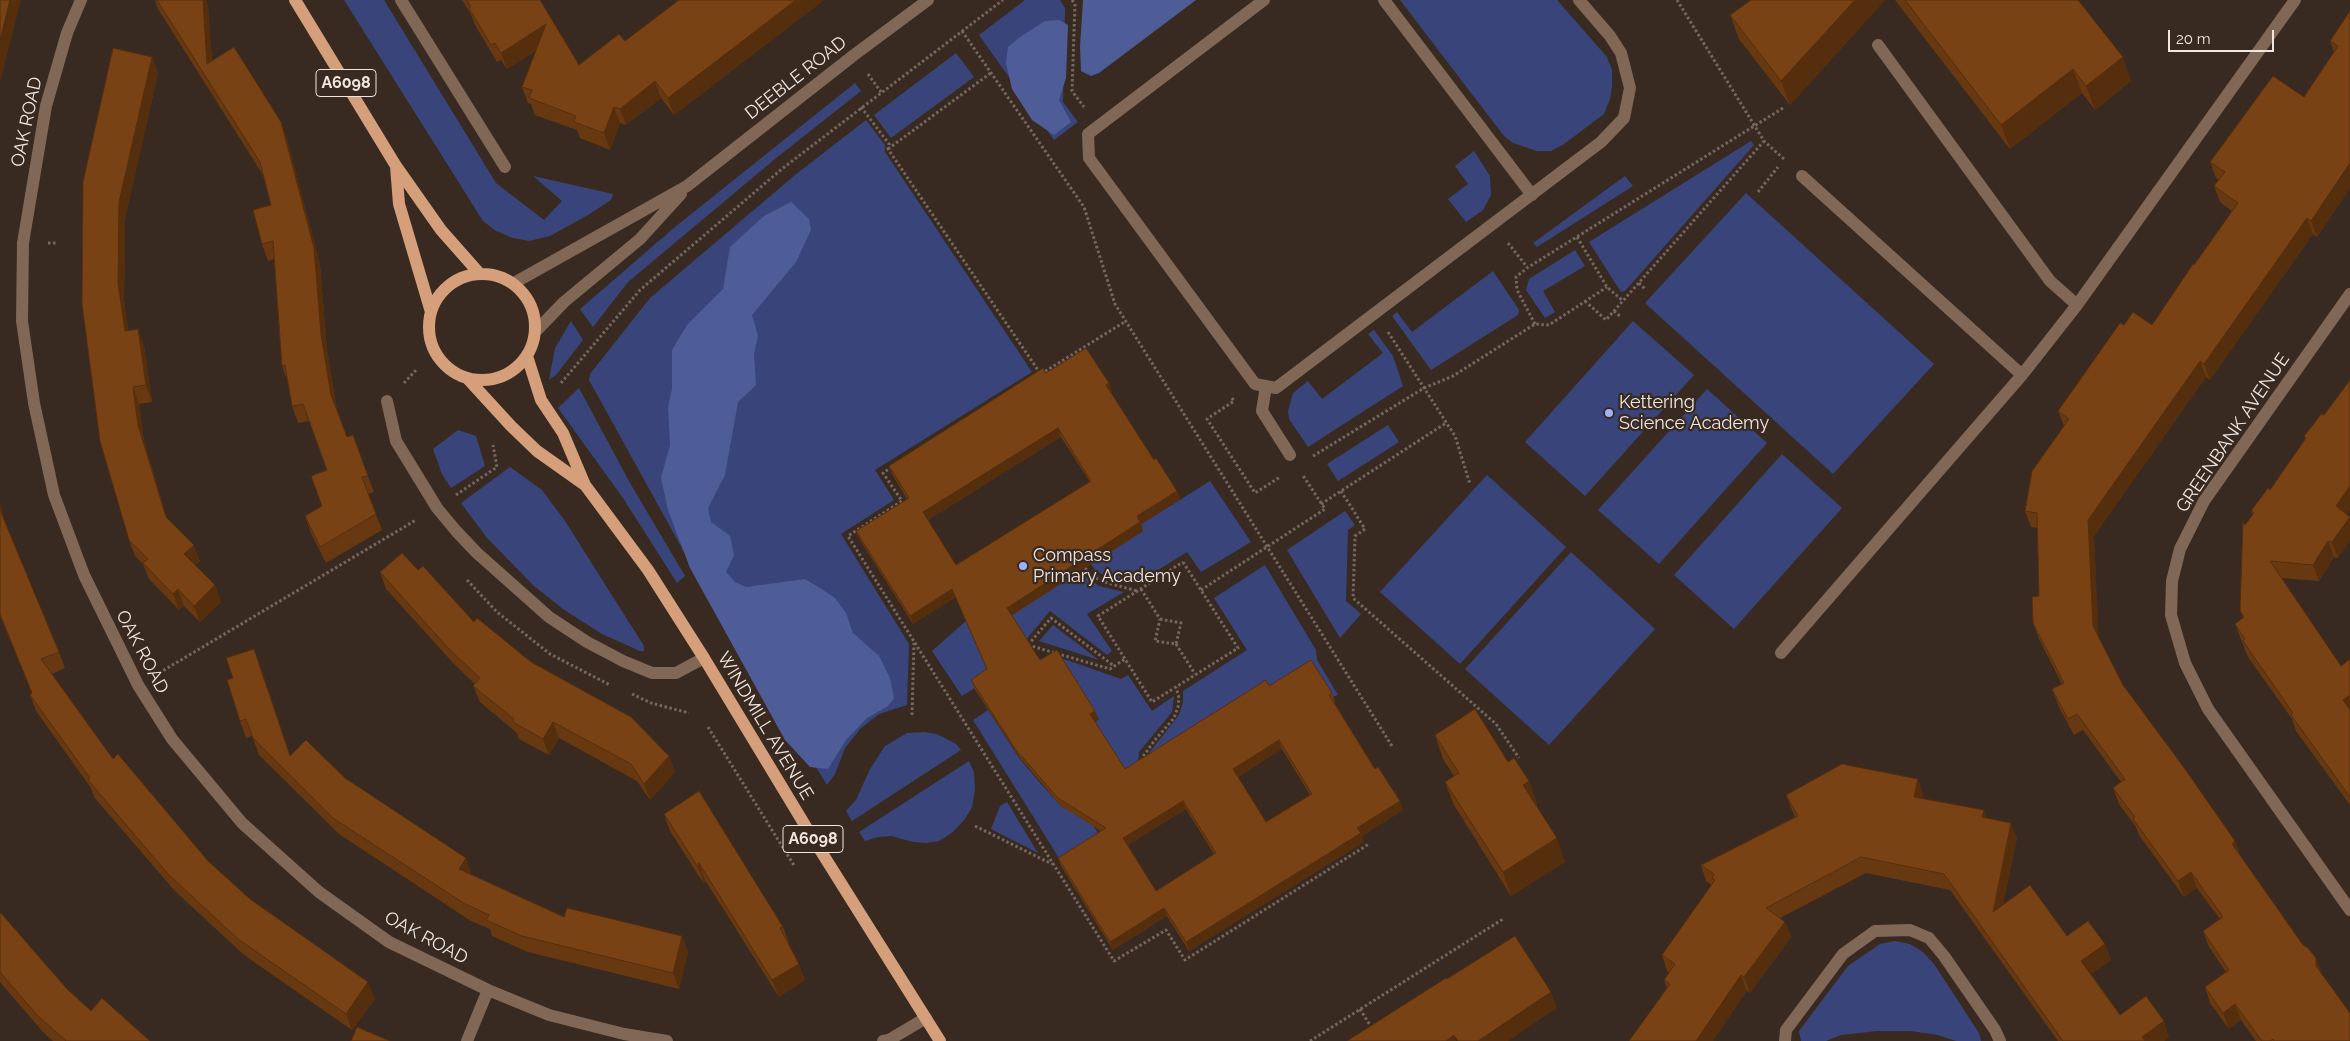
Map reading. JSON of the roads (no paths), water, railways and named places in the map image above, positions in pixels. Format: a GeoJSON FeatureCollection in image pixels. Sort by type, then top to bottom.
{"type":"FeatureCollection","features":[{"type":"Feature","properties":{"kind":"main road","name":"A6098"},"geometry":{"type":"LineString","coordinates":[[295,0],[396,166],[441,230],[479,273]]}},
{"type":"Feature","properties":{"kind":"main road","name":"A6098"},"geometry":{"type":"LineString","coordinates":[[396,166],[398,204],[431,312]]}},
{"type":"Feature","properties":{"kind":"main road","name":"A6098"},"geometry":{"type":"LineString","coordinates":[[479,273],[497,275],[514,283],[529,300],[535,313],[536,331],[527,356],[520,365],[504,376],[486,381],[467,378],[450,370],[433,349],[429,331],[431,312],[439,296],[451,283],[479,273]]}},
{"type":"Feature","properties":{"kind":"main road","name":"WINDMILL AVENUE"},"geometry":{"type":"LineString","coordinates":[[527,356],[542,400],[563,433],[585,485],[648,570],[940,1041]]}},
{"type":"Feature","properties":{"kind":"main road","name":"WINDMILL AVENUE"},"geometry":{"type":"LineString","coordinates":[[467,378],[511,426],[538,451],[585,485]]}},
{"type":"Feature","properties":{"kind":"street","name":"OAK ROAD"},"geometry":{"type":"LineString","coordinates":[[81,0],[67,33],[46,106],[23,243],[22,321],[34,403],[54,495],[84,575],[134,677],[172,739],[242,823],[319,892],[389,942],[488,990],[549,1015],[624,1034],[667,1041]]}},
{"type":"Feature","properties":{"kind":"street"},"geometry":{"type":"LineString","coordinates":[[402,0],[506,167]]}},
{"type":"Feature","properties":{"kind":"street","name":"DEEBLE ROAD"},"geometry":{"type":"LineString","coordinates":[[514,283],[687,186],[854,54],[928,0]]}},
{"type":"Feature","properties":{"kind":"street"},"geometry":{"type":"LineString","coordinates":[[1264,0],[1088,134],[1089,158],[1254,384],[1276,388],[1601,142],[1624,118],[1630,88],[1621,53],[1610,36],[1579,0]]}},
{"type":"Feature","properties":{"kind":"street"},"geometry":{"type":"LineString","coordinates":[[1384,0],[1532,195]]}},
{"type":"Feature","properties":{"kind":"street"},"geometry":{"type":"LineString","coordinates":[[1781,653],[2022,375],[2077,305],[2295,0]]}},
{"type":"Feature","properties":{"kind":"street"},"geometry":{"type":"LineString","coordinates":[[1878,46],[2050,281],[2077,305]]}},
{"type":"Feature","properties":{"kind":"street"},"geometry":{"type":"LineString","coordinates":[[1802,176],[2022,375]]}},
{"type":"Feature","properties":{"kind":"street","name":"DEEBLE ROAD"},"geometry":{"type":"LineString","coordinates":[[536,331],[564,302],[640,239],[687,186]]}},
{"type":"Feature","properties":{"kind":"street","name":"GREENBANK AVENUE"},"geometry":{"type":"LineString","coordinates":[[2350,294],[2204,501],[2180,549],[2172,581],[2171,615],[2185,663],[2208,709],[2350,910]]}},
{"type":"Feature","properties":{"kind":"street"},"geometry":{"type":"LineString","coordinates":[[1266,386],[1262,411],[1290,455]]}},
{"type":"Feature","properties":{"kind":"street"},"geometry":{"type":"LineString","coordinates":[[387,401],[396,441],[437,508],[477,553],[549,617],[586,642],[652,673],[676,673],[704,658]]}},
{"type":"Feature","properties":{"kind":"street"},"geometry":{"type":"LineString","coordinates":[[1785,1041],[1786,1030],[1843,954],[1875,931],[1910,930],[1929,938],[1944,956],[1995,1030],[2000,1041]]}},
{"type":"Feature","properties":{"kind":"street"},"geometry":{"type":"LineString","coordinates":[[467,1041],[488,990]]}},
{"type":"Feature","properties":{"kind":"street"},"geometry":{"type":"LineString","coordinates":[[883,1041],[889,1040],[926,1018]]}},
{"type":"Feature","properties":{"kind":"place","name":"Kettering Science Academy"},"geometry":{"type":"Point","coordinates":[1609,413]}},
{"type":"Feature","properties":{"kind":"place","name":"Compass Primary Academy"},"geometry":{"type":"Point","coordinates":[1023,566]}}]}
